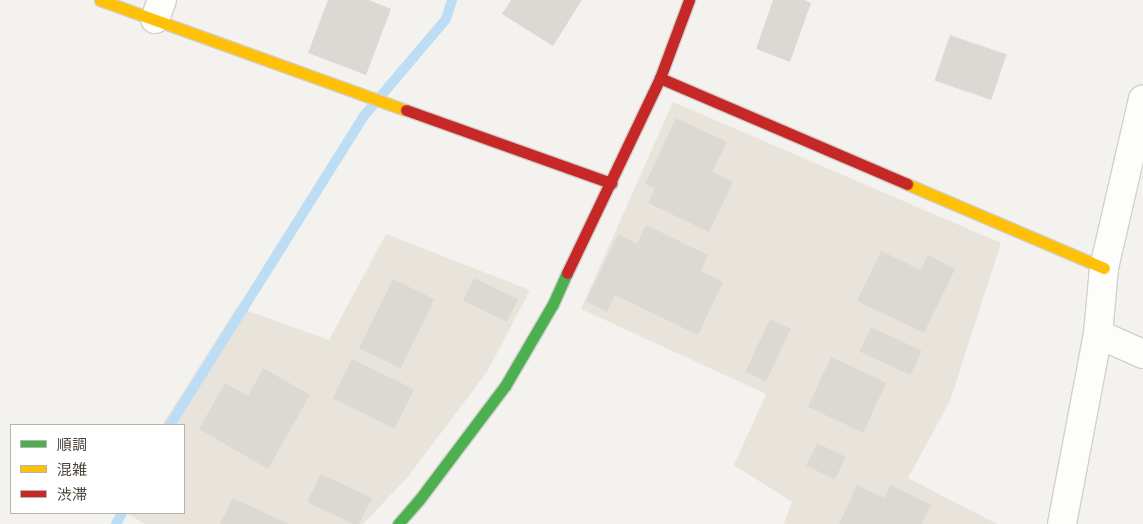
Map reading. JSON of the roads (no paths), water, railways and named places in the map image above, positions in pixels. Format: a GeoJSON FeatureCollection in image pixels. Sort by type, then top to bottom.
{"type":"FeatureCollection","features":[{"type":"Feature","properties":{"kind":"street"},"geometry":{"type":"LineString","coordinates":[[100,0],[158,9],[390,104],[611,183]]}},
{"type":"Feature","properties":{"kind":"street"},"geometry":{"type":"LineString","coordinates":[[398,524],[419,500],[505,386],[554,304],[660,78],[689,0]]}},
{"type":"Feature","properties":{"kind":"street"},"geometry":{"type":"LineString","coordinates":[[660,78],[1104,268]]}},
{"type":"Feature","properties":{"kind":"street"},"geometry":{"type":"LineString","coordinates":[[1062,524],[1098,334],[1104,268],[1143,99]]}},
{"type":"Feature","properties":{"kind":"street"},"geometry":{"type":"LineString","coordinates":[[1098,334],[1143,354]]}},
{"type":"Feature","properties":{"kind":"waterway"},"geometry":{"type":"LineString","coordinates":[[171,424],[363,117],[446,19],[452,0]]}},
{"type":"Feature","properties":{"kind":"waterway"},"geometry":{"type":"LineString","coordinates":[[116,524],[121,514]]}}]}
